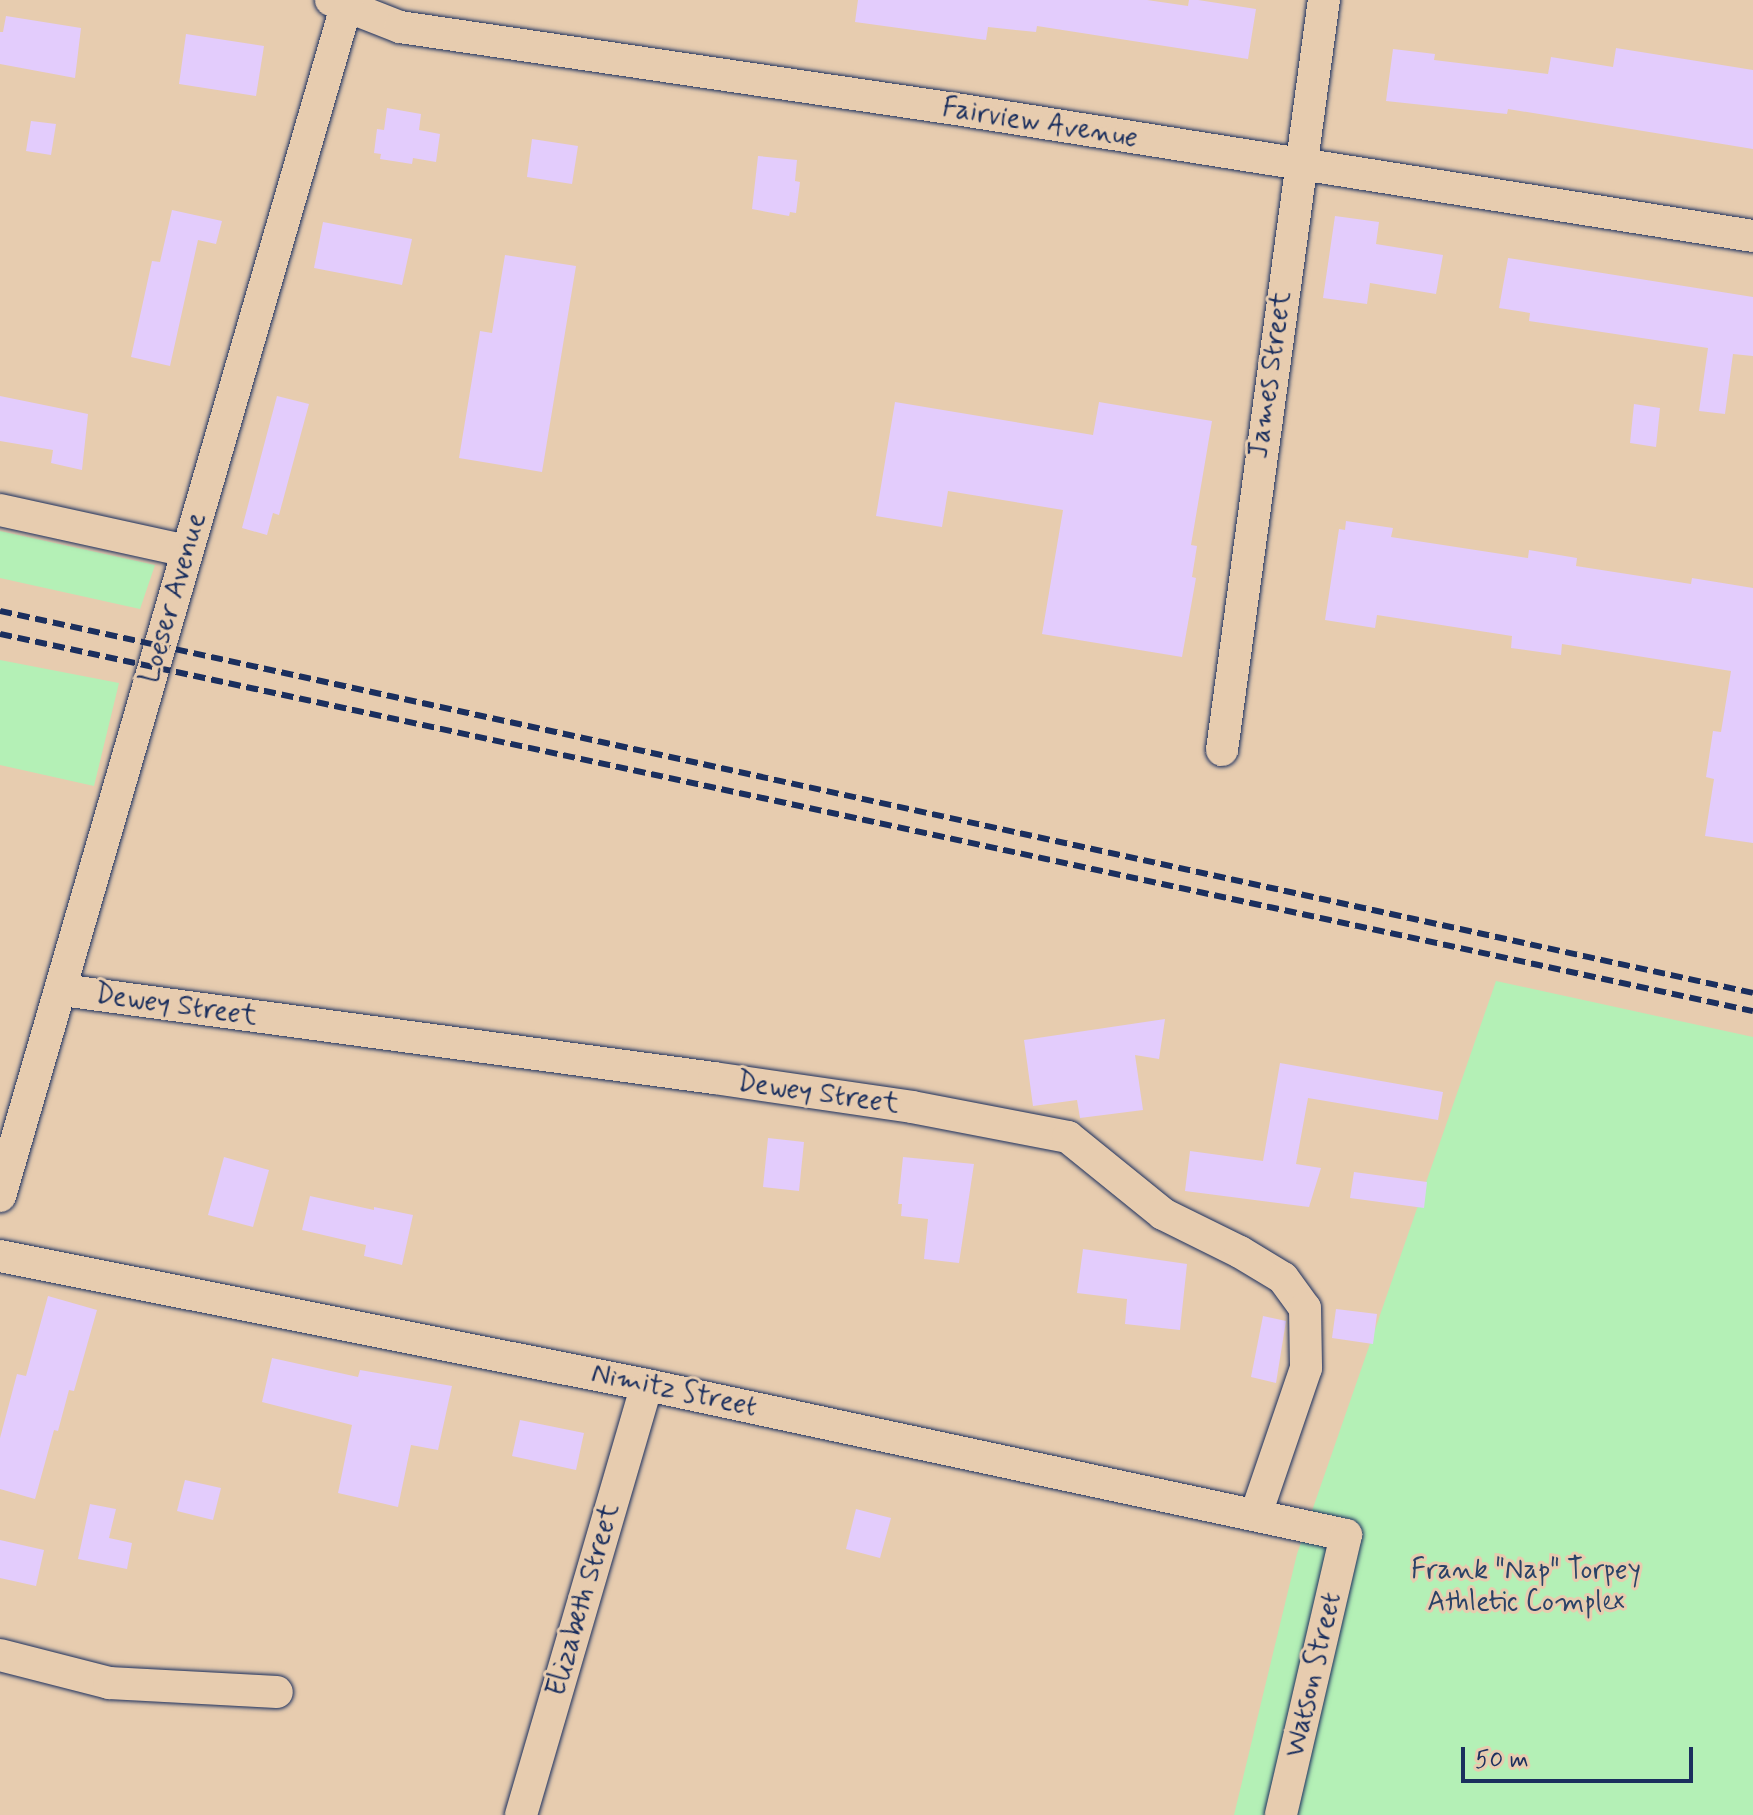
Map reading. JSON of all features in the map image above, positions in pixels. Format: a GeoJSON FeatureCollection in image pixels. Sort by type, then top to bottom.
{"type":"FeatureCollection","features":[{"type":"Feature","properties":{"kind":"street","name":"James Street"},"geometry":{"type":"LineString","coordinates":[[1222,750],[1299,165],[1324,0]]}},
{"type":"Feature","properties":{"kind":"street","name":"Fairview Avenue"},"geometry":{"type":"LineString","coordinates":[[342,2],[400,27],[962,110],[1753,236]]}},
{"type":"Feature","properties":{"kind":"street","name":"Loeser Avenue"},"geometry":{"type":"LineString","coordinates":[[0,1196],[62,990],[342,2]]}},
{"type":"Feature","properties":{"kind":"street"},"geometry":{"type":"LineString","coordinates":[[0,510],[186,551]]}},
{"type":"Feature","properties":{"kind":"street","name":"Dewey Street"},"geometry":{"type":"LineString","coordinates":[[62,990],[729,1080],[912,1107],[1068,1137],[1163,1214],[1240,1252],[1283,1278],[1305,1308],[1306,1368],[1256,1514]]}},
{"type":"Feature","properties":{"kind":"street","name":"Nimitz Street"},"geometry":{"type":"LineString","coordinates":[[0,1256],[647,1385],[1346,1535]]}},
{"type":"Feature","properties":{"kind":"street","name":"Elizabeth Street"},"geometry":{"type":"LineString","coordinates":[[521,1815],[647,1385]]}},
{"type":"Feature","properties":{"kind":"street","name":"Watson Street"},"geometry":{"type":"LineString","coordinates":[[1281,1815],[1346,1535]]}},
{"type":"Feature","properties":{"kind":"street"},"geometry":{"type":"LineString","coordinates":[[0,1655],[109,1683],[277,1692]]}},
{"type":"Feature","properties":{"kind":"green space"},"geometry":{"type":"Polygon","coordinates":[[[0,531],[155,565],[140,609],[0,578],[0,531]]]}},
{"type":"Feature","properties":{"kind":"green space"},"geometry":{"type":"Polygon","coordinates":[[[0,660],[119,683],[94,786],[0,765],[0,660]]]}},
{"type":"Feature","properties":{"kind":"green space","name":"Frank \"Nap\" Torpey Athletic Complex"},"geometry":{"type":"Polygon","coordinates":[[[1496,981],[1753,1037],[1753,1815],[1234,1815],[1297,1554],[1496,981]]]}},
{"type":"Feature","properties":{"kind":"building"},"geometry":{"type":"Polygon","coordinates":[[[858,0],[1147,0],[1188,6],[1189,0],[1198,0],[1256,9],[1248,59],[1037,26],[1036,32],[988,27],[986,40],[855,22],[858,0]]]}},
{"type":"Feature","properties":{"kind":"building"},"geometry":{"type":"Polygon","coordinates":[[[6,16],[81,28],[75,78],[0,64],[0,32],[3,32],[6,16]]]}},
{"type":"Feature","properties":{"kind":"building"},"geometry":{"type":"Polygon","coordinates":[[[186,34],[264,46],[256,96],[179,84],[186,34]]]}},
{"type":"Feature","properties":{"kind":"building"},"geometry":{"type":"Polygon","coordinates":[[[1616,48],[1753,70],[1753,149],[1508,109],[1507,114],[1386,101],[1393,49],[1435,54],[1434,60],[1548,74],[1551,57],[1613,67],[1616,48]]]}},
{"type":"Feature","properties":{"kind":"building"},"geometry":{"type":"Polygon","coordinates":[[[387,108],[421,114],[419,130],[440,134],[436,162],[413,158],[412,164],[380,159],[381,154],[374,153],[377,129],[384,130],[387,108]]]}},
{"type":"Feature","properties":{"kind":"building"},"geometry":{"type":"Polygon","coordinates":[[[31,121],[56,124],[51,155],[26,151],[31,121]]]}},
{"type":"Feature","properties":{"kind":"building"},"geometry":{"type":"Polygon","coordinates":[[[532,139],[578,146],[572,184],[527,177],[532,139]]]}},
{"type":"Feature","properties":{"kind":"building"},"geometry":{"type":"Polygon","coordinates":[[[758,156],[797,160],[795,181],[800,182],[796,213],[790,212],[789,216],[752,209],[758,156]]]}},
{"type":"Feature","properties":{"kind":"building"},"geometry":{"type":"Polygon","coordinates":[[[172,210],[222,221],[216,244],[198,240],[170,366],[131,357],[152,261],[160,262],[172,210]]]}},
{"type":"Feature","properties":{"kind":"building"},"geometry":{"type":"Polygon","coordinates":[[[1335,216],[1379,222],[1376,244],[1443,255],[1436,294],[1370,283],[1367,304],[1323,298],[1335,216]]]}},
{"type":"Feature","properties":{"kind":"building"},"geometry":{"type":"Polygon","coordinates":[[[323,222],[412,239],[402,285],[314,268],[323,222]]]}},
{"type":"Feature","properties":{"kind":"building"},"geometry":{"type":"Polygon","coordinates":[[[505,255],[576,266],[542,472],[459,458],[480,331],[492,333],[505,255]]]}},
{"type":"Feature","properties":{"kind":"building"},"geometry":{"type":"Polygon","coordinates":[[[1508,258],[1753,297],[1753,356],[1733,354],[1725,414],[1699,411],[1708,348],[1529,321],[1530,313],[1499,308],[1508,258]]]}},
{"type":"Feature","properties":{"kind":"building"},"geometry":{"type":"Polygon","coordinates":[[[0,396],[88,414],[82,470],[51,463],[53,450],[0,441],[0,396]]]}},
{"type":"Feature","properties":{"kind":"building"},"geometry":{"type":"Polygon","coordinates":[[[277,396],[309,404],[279,515],[273,513],[267,535],[242,528],[277,396]]]}},
{"type":"Feature","properties":{"kind":"building"},"geometry":{"type":"Polygon","coordinates":[[[895,402],[1093,435],[1099,402],[1212,421],[1191,545],[1197,546],[1192,577],[1196,578],[1182,657],[1042,634],[1063,510],[948,491],[942,527],[876,516],[895,402]]]}},
{"type":"Feature","properties":{"kind":"building"},"geometry":{"type":"Polygon","coordinates":[[[1634,404],[1660,408],[1656,447],[1630,443],[1634,404]]]}},
{"type":"Feature","properties":{"kind":"building"},"geometry":{"type":"Polygon","coordinates":[[[1346,521],[1393,528],[1391,537],[1528,558],[1529,550],[1577,558],[1576,566],[1691,584],[1692,578],[1753,588],[1753,843],[1705,836],[1714,779],[1706,777],[1713,731],[1721,732],[1731,671],[1562,644],[1561,655],[1511,648],[1512,636],[1377,615],[1375,628],[1325,620],[1339,529],[1345,530],[1346,521]]]}},
{"type":"Feature","properties":{"kind":"building"},"geometry":{"type":"Polygon","coordinates":[[[1165,1019],[1159,1059],[1135,1055],[1143,1110],[1080,1118],[1077,1100],[1033,1106],[1024,1040],[1165,1019]]]}},
{"type":"Feature","properties":{"kind":"building"},"geometry":{"type":"Polygon","coordinates":[[[1280,1063],[1443,1092],[1438,1120],[1308,1098],[1296,1164],[1321,1168],[1309,1207],[1185,1191],[1190,1151],[1263,1161],[1280,1063]]]}},
{"type":"Feature","properties":{"kind":"building"},"geometry":{"type":"Polygon","coordinates":[[[768,1138],[804,1142],[799,1191],[763,1187],[768,1138]]]}},
{"type":"Feature","properties":{"kind":"building"},"geometry":{"type":"Polygon","coordinates":[[[224,1157],[269,1170],[253,1227],[208,1215],[224,1157]]]}},
{"type":"Feature","properties":{"kind":"building"},"geometry":{"type":"Polygon","coordinates":[[[903,1157],[974,1164],[959,1263],[924,1259],[928,1219],[901,1216],[902,1204],[898,1204],[903,1157]]]}},
{"type":"Feature","properties":{"kind":"building"},"geometry":{"type":"Polygon","coordinates":[[[1354,1172],[1427,1182],[1424,1208],[1350,1198],[1354,1172]]]}},
{"type":"Feature","properties":{"kind":"building"},"geometry":{"type":"Polygon","coordinates":[[[310,1196],[413,1215],[402,1265],[364,1256],[366,1245],[302,1230],[310,1196]]]}},
{"type":"Feature","properties":{"kind":"building"},"geometry":{"type":"Polygon","coordinates":[[[1083,1249],[1187,1264],[1180,1330],[1125,1324],[1127,1299],[1077,1293],[1083,1249]]]}},
{"type":"Feature","properties":{"kind":"building"},"geometry":{"type":"Polygon","coordinates":[[[48,1296],[97,1310],[74,1391],[69,1390],[58,1431],[54,1430],[35,1499],[0,1489],[0,1438],[17,1374],[26,1376],[48,1296]]]}},
{"type":"Feature","properties":{"kind":"building"},"geometry":{"type":"Polygon","coordinates":[[[1336,1309],[1377,1314],[1373,1344],[1332,1338],[1336,1309]]]}},
{"type":"Feature","properties":{"kind":"building"},"geometry":{"type":"Polygon","coordinates":[[[1263,1316],[1286,1321],[1276,1383],[1251,1377],[1263,1316]]]}},
{"type":"Feature","properties":{"kind":"building"},"geometry":{"type":"Polygon","coordinates":[[[272,1358],[358,1377],[360,1370],[452,1386],[438,1450],[411,1445],[398,1507],[338,1493],[352,1425],[262,1402],[272,1358]]]}},
{"type":"Feature","properties":{"kind":"building"},"geometry":{"type":"Polygon","coordinates":[[[520,1420],[584,1433],[576,1470],[512,1456],[520,1420]]]}},
{"type":"Feature","properties":{"kind":"building"},"geometry":{"type":"Polygon","coordinates":[[[185,1480],[221,1488],[213,1520],[177,1511],[185,1480]]]}},
{"type":"Feature","properties":{"kind":"building"},"geometry":{"type":"Polygon","coordinates":[[[90,1504],[116,1509],[109,1538],[132,1543],[127,1569],[78,1559],[90,1504]]]}},
{"type":"Feature","properties":{"kind":"building"},"geometry":{"type":"Polygon","coordinates":[[[856,1509],[891,1518],[880,1558],[846,1549],[856,1509]]]}},
{"type":"Feature","properties":{"kind":"building"},"geometry":{"type":"Polygon","coordinates":[[[0,1540],[44,1550],[36,1586],[0,1578],[0,1540]]]}},
{"type":"Feature","properties":{"kind":"railway"},"geometry":{"type":"LineString","coordinates":[[0,611],[1753,993]]}},
{"type":"Feature","properties":{"kind":"railway"},"geometry":{"type":"LineString","coordinates":[[0,634],[1753,1011]]}}]}
